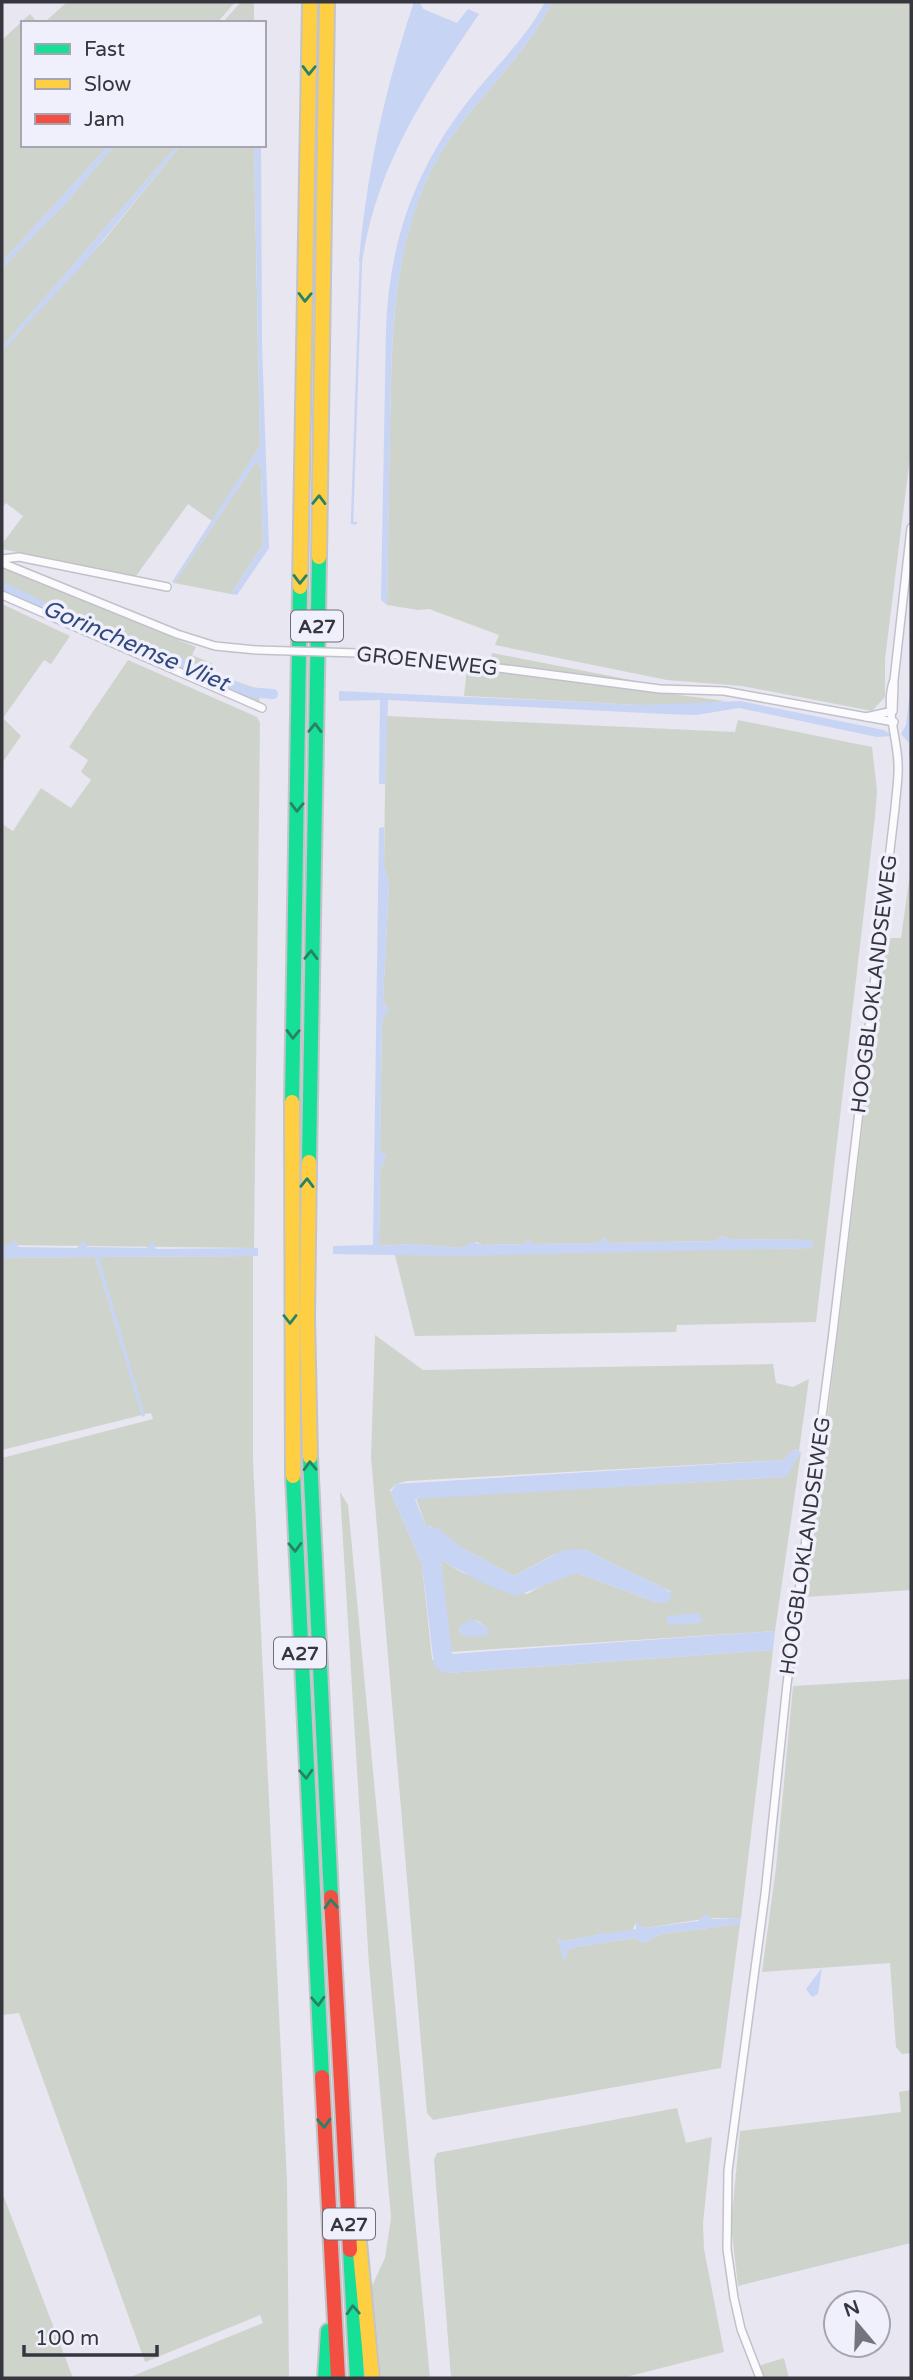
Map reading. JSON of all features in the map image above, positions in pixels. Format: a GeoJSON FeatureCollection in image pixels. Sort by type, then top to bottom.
{"type":"FeatureCollection","features":[{"type":"Feature","properties":{"kind":"highway","name":"A27"},"geometry":{"type":"LineString","coordinates":[[310,2],[291,1122],[291,1401],[297,1598],[338,2378]]}},
{"type":"Feature","properties":{"kind":"highway","name":"A27"},"geometry":{"type":"LineString","coordinates":[[327,2],[307,1305],[312,1534],[356,2378]]}},
{"type":"Feature","properties":{"kind":"highway","name":"A27"},"geometry":{"type":"LineString","coordinates":[[341,2070],[372,2378]]}},
{"type":"Feature","properties":{"kind":"highway","name":"A27"},"geometry":{"type":"LineString","coordinates":[[325,2378],[332,2267]]}},
{"type":"Feature","properties":{"kind":"street","name":"HOOGBLOKLANDSEWEG"},"geometry":{"type":"LineString","coordinates":[[760,2378],[741,2329],[732,2286],[725,2213],[728,2171],[765,1894],[787,1684],[832,1340],[894,821],[898,766],[893,711],[888,699],[894,680],[911,528]]}},
{"type":"Feature","properties":{"kind":"street","name":"GROENEWEG"},"geometry":{"type":"LineString","coordinates":[[2,561],[19,558],[167,587]]}},
{"type":"Feature","properties":{"kind":"street","name":"GROENEWEG"},"geometry":{"type":"LineString","coordinates":[[2,561],[177,634],[215,646],[257,650],[392,653],[572,679],[660,689],[724,691],[866,717],[895,726]]}},
{"type":"Feature","properties":{"kind":"street"},"geometry":{"type":"LineString","coordinates":[[2,595],[262,708]]}},
{"type":"Feature","properties":{"kind":"street","name":"GROENEWEG"},"geometry":{"type":"LineString","coordinates":[[866,717],[893,711]]}},
{"type":"Feature","properties":{"kind":"shaded area"},"geometry":{"type":"Polygon","coordinates":[[[67,2],[235,2],[219,21],[46,21],[67,2]]]}},
{"type":"Feature","properties":{"kind":"shaded area"},"geometry":{"type":"Polygon","coordinates":[[[241,2],[254,2],[254,21],[224,21],[241,2]]]}},
{"type":"Feature","properties":{"kind":"shaded area"},"geometry":{"type":"Polygon","coordinates":[[[552,2],[911,2],[911,449],[885,659],[885,697],[872,711],[742,686],[667,680],[495,645],[499,635],[429,609],[387,605],[394,324],[402,259],[410,227],[420,196],[447,143],[526,45],[552,2]]]}},
{"type":"Feature","properties":{"kind":"shaded area"},"geometry":{"type":"Polygon","coordinates":[[[30,14],[36,21],[22,21],[30,14]]]}},
{"type":"Feature","properties":{"kind":"shaded area"},"geometry":{"type":"Polygon","coordinates":[[[21,22],[21,147],[107,147],[2,262],[2,40],[21,22]]]}},
{"type":"Feature","properties":{"kind":"shaded area"},"geometry":{"type":"Polygon","coordinates":[[[113,147],[175,147],[2,347],[2,268],[65,204],[113,147]]]}},
{"type":"Feature","properties":{"kind":"shaded area"},"geometry":{"type":"Polygon","coordinates":[[[179,147],[254,147],[260,446],[212,521],[188,504],[136,576],[2,549],[2,544],[23,516],[6,503],[2,508],[2,351],[104,240],[179,147]]]}},
{"type":"Feature","properties":{"kind":"shaded area"},"geometry":{"type":"Polygon","coordinates":[[[256,462],[261,468],[263,545],[231,594],[174,583],[256,462]]]}},
{"type":"Feature","properties":{"kind":"shaded area"},"geometry":{"type":"Polygon","coordinates":[[[2,568],[196,647],[192,655],[213,664],[214,673],[260,690],[259,704],[2,593],[2,568]]]}},
{"type":"Feature","properties":{"kind":"shaded area"},"geometry":{"type":"Polygon","coordinates":[[[2,604],[70,636],[51,664],[44,660],[3,718],[21,736],[2,763],[2,604]]]}},
{"type":"Feature","properties":{"kind":"shaded area"},"geometry":{"type":"Polygon","coordinates":[[[492,653],[646,683],[490,662],[492,653]]]}},
{"type":"Feature","properties":{"kind":"shaded area"},"geometry":{"type":"Polygon","coordinates":[[[128,660],[257,717],[260,723],[254,1248],[2,1245],[2,824],[13,831],[41,788],[71,808],[91,780],[81,772],[88,760],[69,747],[128,660]]]}},
{"type":"Feature","properties":{"kind":"shaded area"},"geometry":{"type":"Polygon","coordinates":[[[467,668],[726,701],[687,706],[464,696],[467,668]]]}},
{"type":"Feature","properties":{"kind":"shaded area"},"geometry":{"type":"Polygon","coordinates":[[[386,716],[735,732],[738,720],[872,747],[877,791],[875,817],[816,1322],[677,1325],[676,1332],[415,1336],[395,1255],[812,1248],[813,1240],[728,1239],[722,1236],[715,1241],[609,1243],[604,1238],[598,1243],[534,1244],[528,1240],[524,1244],[482,1245],[477,1242],[462,1248],[412,1244],[379,1246],[380,1171],[386,1156],[380,1150],[382,1023],[388,1008],[383,1000],[389,884],[384,867],[386,716]]]}},
{"type":"Feature","properties":{"kind":"shaded area"},"geometry":{"type":"Polygon","coordinates":[[[911,867],[911,1590],[806,1597],[885,938],[901,938],[911,867]]]}},
{"type":"Feature","properties":{"kind":"shaded area"},"geometry":{"type":"Polygon","coordinates":[[[253,1256],[253,1461],[287,2182],[289,2378],[128,2378],[263,2323],[260,2315],[145,2362],[19,2013],[2,2015],[2,1458],[153,1419],[151,1413],[144,1414],[98,1257],[253,1256]]]}},
{"type":"Feature","properties":{"kind":"shaded area"},"geometry":{"type":"Polygon","coordinates":[[[95,1257],[142,1415],[2,1450],[2,1258],[95,1257]]]}},
{"type":"Feature","properties":{"kind":"shaded area"},"geometry":{"type":"Polygon","coordinates":[[[375,1335],[423,1370],[773,1364],[776,1383],[793,1387],[809,1379],[799,1451],[795,1449],[783,1460],[407,1481],[396,1484],[390,1490],[422,1565],[432,1659],[448,1673],[773,1650],[741,1918],[710,1918],[645,1928],[636,1923],[632,1931],[605,1934],[600,1931],[598,1935],[564,1941],[558,1939],[564,1960],[569,1949],[575,1947],[635,1938],[643,1943],[661,1934],[740,1924],[721,2068],[433,2120],[427,2113],[371,1457],[375,1335]]]}},
{"type":"Feature","properties":{"kind":"shaded area"},"geometry":{"type":"Polygon","coordinates":[[[801,1452],[775,1631],[450,1652],[441,1560],[463,1573],[527,1594],[555,1579],[577,1573],[658,1603],[670,1591],[583,1549],[553,1555],[514,1576],[464,1549],[433,1527],[426,1526],[416,1498],[785,1477],[801,1452]],[[476,1620],[459,1629],[461,1634],[472,1636],[488,1628],[476,1620]]]}},
{"type":"Feature","properties":{"kind":"shaded area"},"geometry":{"type":"Polygon","coordinates":[[[340,1492],[348,1505],[430,2378],[381,2378],[372,2286],[385,2258],[391,2218],[369,1965],[340,1492]]]}},
{"type":"Feature","properties":{"kind":"shaded area"},"geometry":{"type":"Polygon","coordinates":[[[911,1679],[911,2053],[902,2054],[896,2047],[890,1963],[762,1972],[776,1868],[793,1686],[911,1679]]]}},
{"type":"Feature","properties":{"kind":"shaded area"},"geometry":{"type":"Polygon","coordinates":[[[911,2090],[911,2243],[738,2286],[731,2225],[740,2131],[901,2112],[899,2092],[911,2090]]]}},
{"type":"Feature","properties":{"kind":"shaded area"},"geometry":{"type":"Polygon","coordinates":[[[677,2108],[686,2143],[712,2137],[703,2223],[704,2249],[724,2352],[622,2378],[451,2378],[434,2159],[437,2153],[677,2108]]]}},
{"type":"Feature","properties":{"kind":"shaded area"},"geometry":{"type":"Polygon","coordinates":[[[2,2192],[73,2378],[2,2378],[2,2192]]]}},
{"type":"Feature","properties":{"kind":"shaded area"},"geometry":{"type":"Polygon","coordinates":[[[784,2358],[789,2378],[764,2378],[758,2366],[784,2358]]]}},
{"type":"Feature","properties":{"kind":"water"},"geometry":{"type":"Polygon","coordinates":[[[414,2],[420,2],[423,9],[457,23],[468,9],[479,14],[422,102],[391,162],[369,226],[362,262],[359,261],[362,228],[379,130],[394,66],[414,2]]]}},
{"type":"Feature","properties":{"kind":"water"},"geometry":{"type":"Polygon","coordinates":[[[545,2],[552,2],[526,45],[447,143],[420,197],[409,230],[401,263],[393,331],[387,605],[381,600],[386,329],[388,296],[400,234],[410,204],[436,148],[473,95],[530,27],[545,2]]]}},
{"type":"Feature","properties":{"kind":"water"},"geometry":{"type":"Polygon","coordinates":[[[107,147],[113,147],[65,204],[2,268],[2,262],[107,147]]]}},
{"type":"Feature","properties":{"kind":"water"},"geometry":{"type":"Polygon","coordinates":[[[175,147],[179,147],[80,268],[2,351],[2,347],[175,147]]]}},
{"type":"Feature","properties":{"kind":"water"},"geometry":{"type":"Polygon","coordinates":[[[254,147],[261,147],[262,344],[269,548],[237,595],[231,594],[263,545],[261,468],[256,462],[174,583],[172,582],[260,446],[254,147]]]}},
{"type":"Feature","properties":{"kind":"water"},"geometry":{"type":"Polygon","coordinates":[[[911,685],[909,759],[909,743],[901,734],[906,725],[911,685]]]}},
{"type":"Feature","properties":{"kind":"water"},"geometry":{"type":"Polygon","coordinates":[[[339,691],[641,705],[740,701],[884,730],[892,736],[877,737],[739,708],[696,715],[388,700],[385,784],[379,784],[380,700],[339,701],[339,691]]]}},
{"type":"Feature","properties":{"kind":"water"},"geometry":{"type":"Polygon","coordinates":[[[384,827],[384,867],[389,884],[383,1000],[388,1008],[382,1023],[380,1150],[386,1156],[380,1171],[379,1246],[412,1244],[462,1248],[473,1242],[482,1245],[524,1244],[528,1240],[534,1244],[598,1243],[604,1238],[609,1243],[715,1241],[722,1236],[728,1239],[813,1240],[812,1248],[458,1256],[333,1254],[333,1246],[373,1245],[379,828],[384,827]]]}},
{"type":"Feature","properties":{"kind":"water"},"geometry":{"type":"Polygon","coordinates":[[[15,1239],[18,1247],[77,1248],[84,1240],[87,1247],[146,1248],[153,1241],[156,1249],[258,1248],[258,1256],[99,1257],[145,1416],[142,1417],[95,1257],[2,1258],[2,1245],[11,1245],[15,1239]]]}},
{"type":"Feature","properties":{"kind":"water"},"geometry":{"type":"Polygon","coordinates":[[[795,1449],[801,1452],[786,1477],[415,1499],[426,1526],[438,1528],[464,1549],[514,1576],[564,1550],[583,1549],[666,1589],[672,1595],[668,1602],[658,1603],[577,1573],[516,1596],[485,1584],[441,1560],[452,1654],[775,1631],[773,1650],[448,1673],[441,1672],[434,1665],[422,1565],[391,1492],[396,1484],[783,1460],[795,1449]]]}},
{"type":"Feature","properties":{"kind":"water"},"geometry":{"type":"Polygon","coordinates":[[[698,1613],[702,1620],[699,1623],[670,1625],[666,1622],[668,1616],[698,1613]]]}},
{"type":"Feature","properties":{"kind":"water"},"geometry":{"type":"Polygon","coordinates":[[[473,1619],[488,1628],[487,1636],[468,1637],[461,1634],[459,1626],[473,1619]]]}},
{"type":"Feature","properties":{"kind":"water"},"geometry":{"type":"Polygon","coordinates":[[[705,1914],[712,1919],[741,1918],[740,1924],[661,1934],[643,1943],[635,1938],[575,1947],[569,1949],[564,1962],[558,1938],[565,1941],[598,1935],[600,1930],[605,1934],[636,1929],[636,1922],[645,1928],[698,1921],[705,1914]]]}},
{"type":"Feature","properties":{"kind":"water"},"geometry":{"type":"Polygon","coordinates":[[[822,1968],[818,1994],[812,1997],[806,1989],[822,1968]]]}},
{"type":"Feature","properties":{"kind":"waterway"},"geometry":{"type":"LineString","coordinates":[[356,523],[352,523],[361,258]]}},
{"type":"Feature","properties":{"kind":"waterway","name":"Gorinchemse Vliet"},"geometry":{"type":"LineString","coordinates":[[2,587],[82,625],[159,653],[248,692],[273,694]]}},
{"type":"Feature","properties":{"kind":"traffic: fast"},"geometry":{"type":"LineString","coordinates":[[309,1162],[319,557]]}},
{"type":"Feature","properties":{"kind":"traffic: fast"},"geometry":{"type":"LineString","coordinates":[[292,1102],[300,587]]}},
{"type":"Feature","properties":{"kind":"traffic: fast"},"geometry":{"type":"LineString","coordinates":[[310,1457],[331,1897]]}},
{"type":"Feature","properties":{"kind":"traffic: fast"},"geometry":{"type":"LineString","coordinates":[[293,1476],[322,2077]]}},
{"type":"Feature","properties":{"kind":"traffic: fast"},"geometry":{"type":"LineString","coordinates":[[350,2250],[357,2378]]}},
{"type":"Feature","properties":{"kind":"traffic: fast"},"geometry":{"type":"LineString","coordinates":[[325,2378],[328,2331]]}},
{"type":"Feature","properties":{"kind":"traffic: slow"},"geometry":{"type":"LineString","coordinates":[[300,587],[310,2]]}},
{"type":"Feature","properties":{"kind":"traffic: slow"},"geometry":{"type":"LineString","coordinates":[[319,557],[327,2]]}},
{"type":"Feature","properties":{"kind":"traffic: slow"},"geometry":{"type":"LineString","coordinates":[[292,1102],[293,1476]]}},
{"type":"Feature","properties":{"kind":"traffic: slow"},"geometry":{"type":"LineString","coordinates":[[309,1162],[307,1318],[310,1457]]}},
{"type":"Feature","properties":{"kind":"traffic: slow"},"geometry":{"type":"LineString","coordinates":[[357,2221],[372,2378]]}},
{"type":"Feature","properties":{"kind":"traffic: jam"},"geometry":{"type":"LineString","coordinates":[[331,1897],[350,2250]]}},
{"type":"Feature","properties":{"kind":"traffic: jam"},"geometry":{"type":"LineString","coordinates":[[322,2077],[338,2378]]}}]}
